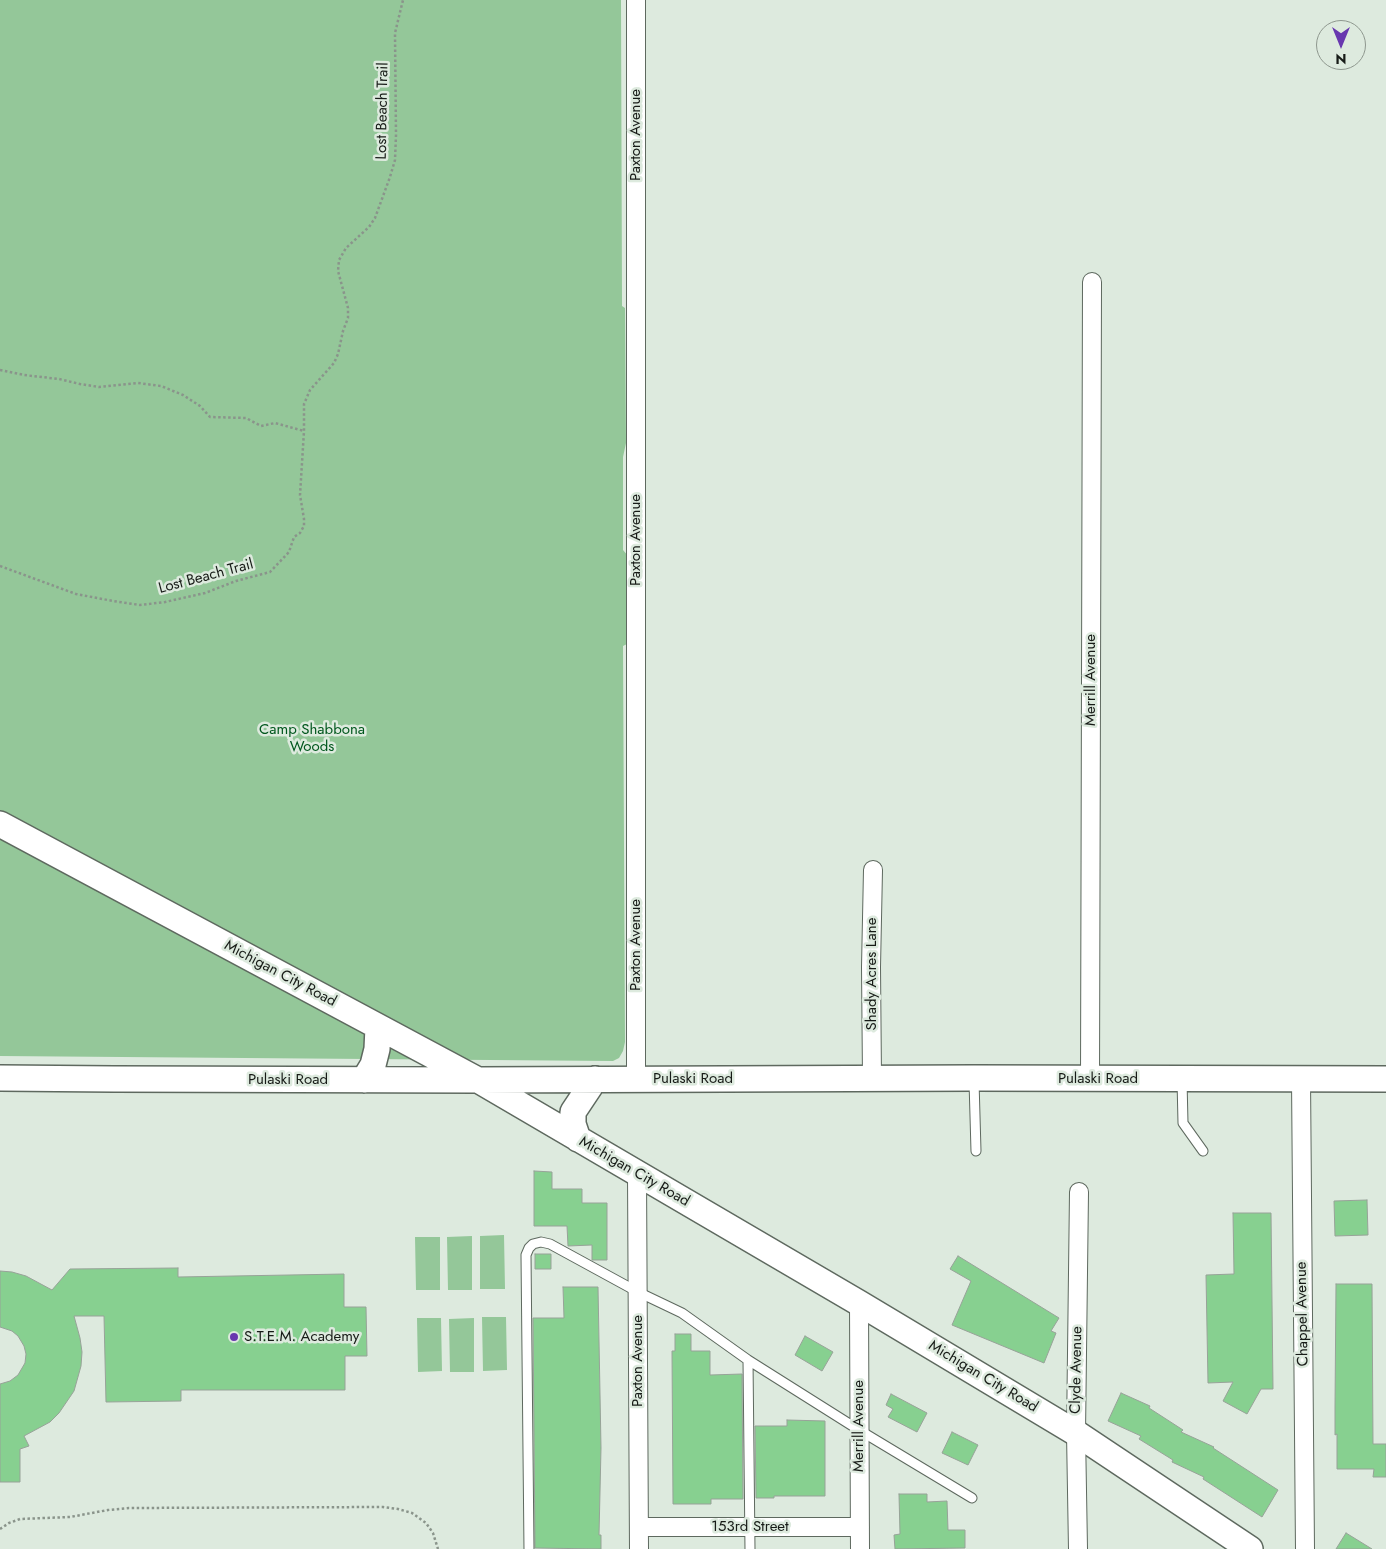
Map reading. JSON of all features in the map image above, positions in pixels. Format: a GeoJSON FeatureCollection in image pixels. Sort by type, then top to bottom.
{"type":"FeatureCollection","features":[{"type":"Feature","properties":{"kind":"street","name":"Paxton Avenue"},"geometry":{"type":"LineString","coordinates":[[636,0],[636,1079]]}},
{"type":"Feature","properties":{"kind":"street","name":"Merrill Avenue"},"geometry":{"type":"LineString","coordinates":[[1090,1079],[1092,282]]}},
{"type":"Feature","properties":{"kind":"street","name":"Michigan City Road"},"geometry":{"type":"LineString","coordinates":[[0,824],[478,1080],[1076,1433],[1250,1549]]}},
{"type":"Feature","properties":{"kind":"street","name":"Shady Acres Lane"},"geometry":{"type":"LineString","coordinates":[[872,1078],[873,870]]}},
{"type":"Feature","properties":{"kind":"street"},"geometry":{"type":"LineString","coordinates":[[364,1080],[373,1065],[377,1049],[378,1027]]}},
{"type":"Feature","properties":{"kind":"street","name":"Pulaski Road"},"geometry":{"type":"LineString","coordinates":[[0,1078],[364,1080],[872,1078],[1386,1079]]}},
{"type":"Feature","properties":{"kind":"street"},"geometry":{"type":"LineString","coordinates":[[578,1139],[573,1124],[573,1112],[595,1079]]}},
{"type":"Feature","properties":{"kind":"street","name":"Chappel Avenue"},"geometry":{"type":"LineString","coordinates":[[1301,1079],[1305,1549]]}},
{"type":"Feature","properties":{"kind":"street","name":"Paxton Avenue"},"geometry":{"type":"LineString","coordinates":[[637,1174],[639,1549]]}},
{"type":"Feature","properties":{"kind":"street","name":"Clyde Avenue"},"geometry":{"type":"LineString","coordinates":[[1078,1192],[1076,1433],[1078,1549]]}},
{"type":"Feature","properties":{"kind":"street","name":"Merrill Avenue"},"geometry":{"type":"LineString","coordinates":[[858,1303],[860,1549]]}},
{"type":"Feature","properties":{"kind":"street","name":"153rd Street"},"geometry":{"type":"LineString","coordinates":[[639,1527],[860,1527]]}},
{"type":"Feature","properties":{"kind":"lane"},"geometry":{"type":"LineString","coordinates":[[974,1078],[976,1151]]}},
{"type":"Feature","properties":{"kind":"lane"},"geometry":{"type":"LineString","coordinates":[[1182,1079],[1183,1123],[1203,1151]]}},
{"type":"Feature","properties":{"kind":"lane"},"geometry":{"type":"LineString","coordinates":[[529,1549],[526,1255],[533,1244],[541,1242],[550,1244],[638,1292],[682,1313],[748,1360],[972,1498]]}},
{"type":"Feature","properties":{"kind":"lane"},"geometry":{"type":"LineString","coordinates":[[748,1360],[750,1549]]}},
{"type":"Feature","properties":{"kind":"path","name":"Lost Beach Trail"},"geometry":{"type":"LineString","coordinates":[[0,566],[76,594],[140,605],[165,602],[205,593],[236,581],[270,572],[289,552],[294,536],[300,533],[304,526],[300,494],[304,404],[310,390],[334,362],[348,318],[348,308],[338,271],[339,260],[346,248],[369,227],[375,218],[395,160],[395,33],[404,0]]}},
{"type":"Feature","properties":{"kind":"path"},"geometry":{"type":"LineString","coordinates":[[0,370],[99,387],[138,383],[161,386],[183,395],[200,406],[210,417],[246,418],[261,426],[275,423],[304,431]]}},
{"type":"Feature","properties":{"kind":"path"},"geometry":{"type":"LineString","coordinates":[[0,1528],[20,1519],[70,1517],[129,1508],[382,1507],[412,1513],[426,1523],[434,1532],[438,1549]]}},
{"type":"Feature","properties":{"kind":"green space","name":"Camp Shabbona Woods"},"geometry":{"type":"Polygon","coordinates":[[[0,0],[621,0],[622,306],[625,308],[626,443],[623,457],[623,550],[629,557],[629,643],[623,646],[625,1042],[619,1058],[613,1061],[0,1056],[0,0]]]}},
{"type":"Feature","properties":{"kind":"green space"},"geometry":{"type":"Polygon","coordinates":[[[504,1235],[505,1289],[480,1289],[480,1236],[504,1235]]]}},
{"type":"Feature","properties":{"kind":"green space"},"geometry":{"type":"Polygon","coordinates":[[[472,1236],[472,1290],[448,1290],[447,1237],[472,1236]]]}},
{"type":"Feature","properties":{"kind":"green space"},"geometry":{"type":"Polygon","coordinates":[[[415,1237],[440,1237],[440,1290],[416,1290],[415,1237]]]}},
{"type":"Feature","properties":{"kind":"green space"},"geometry":{"type":"Polygon","coordinates":[[[482,1317],[506,1317],[507,1370],[483,1371],[482,1317]]]}},
{"type":"Feature","properties":{"kind":"green space"},"geometry":{"type":"Polygon","coordinates":[[[417,1318],[441,1318],[442,1371],[418,1372],[417,1318]]]}},
{"type":"Feature","properties":{"kind":"green space"},"geometry":{"type":"Polygon","coordinates":[[[474,1318],[474,1372],[450,1372],[449,1319],[474,1318]]]}},
{"type":"Feature","properties":{"kind":"building"},"geometry":{"type":"Polygon","coordinates":[[[534,1171],[552,1172],[552,1189],[582,1189],[582,1203],[607,1203],[607,1260],[592,1260],[592,1245],[568,1246],[567,1226],[534,1226],[534,1171]]]}},
{"type":"Feature","properties":{"kind":"building"},"geometry":{"type":"Polygon","coordinates":[[[1367,1200],[1368,1235],[1335,1236],[1334,1201],[1367,1200]]]}},
{"type":"Feature","properties":{"kind":"building"},"geometry":{"type":"Polygon","coordinates":[[[1233,1213],[1271,1213],[1273,1389],[1261,1389],[1247,1414],[1223,1401],[1233,1382],[1208,1383],[1206,1275],[1234,1274],[1233,1213]]]}},
{"type":"Feature","properties":{"kind":"building"},"geometry":{"type":"Polygon","coordinates":[[[535,1254],[551,1254],[551,1269],[535,1269],[535,1254]]]}},
{"type":"Feature","properties":{"kind":"building"},"geometry":{"type":"Polygon","coordinates":[[[958,1256],[1059,1318],[1051,1331],[1056,1333],[1044,1363],[952,1325],[971,1281],[950,1269],[958,1256]]]}},
{"type":"Feature","properties":{"kind":"building"},"geometry":{"type":"Polygon","coordinates":[[[178,1268],[178,1277],[344,1274],[344,1307],[366,1307],[367,1356],[345,1356],[345,1390],[181,1390],[181,1401],[106,1402],[104,1316],[74,1316],[82,1352],[81,1366],[74,1391],[59,1413],[50,1422],[24,1436],[29,1446],[20,1449],[20,1482],[0,1482],[0,1384],[10,1381],[18,1375],[25,1363],[26,1354],[18,1336],[12,1331],[0,1327],[0,1271],[26,1276],[52,1290],[70,1269],[178,1268]]]}},
{"type":"Feature","properties":{"kind":"building"},"geometry":{"type":"Polygon","coordinates":[[[1336,1284],[1372,1284],[1373,1444],[1386,1444],[1386,1477],[1373,1477],[1374,1469],[1337,1469],[1337,1434],[1335,1435],[1336,1284]]]}},
{"type":"Feature","properties":{"kind":"building"},"geometry":{"type":"Polygon","coordinates":[[[563,1287],[598,1287],[601,1448],[599,1535],[601,1535],[601,1549],[535,1548],[533,1318],[564,1318],[563,1287]]]}},
{"type":"Feature","properties":{"kind":"building"},"geometry":{"type":"Polygon","coordinates":[[[675,1334],[691,1334],[691,1351],[710,1351],[710,1375],[742,1374],[743,1499],[711,1499],[711,1504],[673,1504],[672,1351],[675,1351],[675,1334]]]}},
{"type":"Feature","properties":{"kind":"building"},"geometry":{"type":"Polygon","coordinates":[[[805,1336],[833,1352],[822,1371],[795,1355],[805,1336]]]}},
{"type":"Feature","properties":{"kind":"building"},"geometry":{"type":"Polygon","coordinates":[[[1121,1393],[1150,1406],[1149,1408],[1183,1430],[1181,1432],[1214,1447],[1278,1490],[1262,1517],[1203,1479],[1204,1477],[1172,1462],[1173,1460],[1139,1439],[1141,1436],[1108,1421],[1121,1393]]]}},
{"type":"Feature","properties":{"kind":"building"},"geometry":{"type":"Polygon","coordinates":[[[891,1394],[927,1413],[917,1432],[888,1417],[893,1409],[886,1405],[891,1394]]]}},
{"type":"Feature","properties":{"kind":"building"},"geometry":{"type":"Polygon","coordinates":[[[787,1420],[825,1421],[825,1496],[756,1498],[755,1426],[787,1426],[787,1420]]]}},
{"type":"Feature","properties":{"kind":"building"},"geometry":{"type":"Polygon","coordinates":[[[952,1432],[978,1445],[968,1465],[942,1453],[952,1432]]]}},
{"type":"Feature","properties":{"kind":"building"},"geometry":{"type":"Polygon","coordinates":[[[899,1494],[927,1494],[927,1502],[947,1501],[948,1530],[965,1530],[965,1548],[895,1549],[894,1535],[900,1534],[899,1494]]]}},
{"type":"Feature","properties":{"kind":"building"},"geometry":{"type":"Polygon","coordinates":[[[1346,1533],[1372,1549],[1336,1549],[1346,1533]]]}},
{"type":"Feature","properties":{"kind":"place","name":"S.T.E.M. Academy"},"geometry":{"type":"Point","coordinates":[234,1337]}}]}
